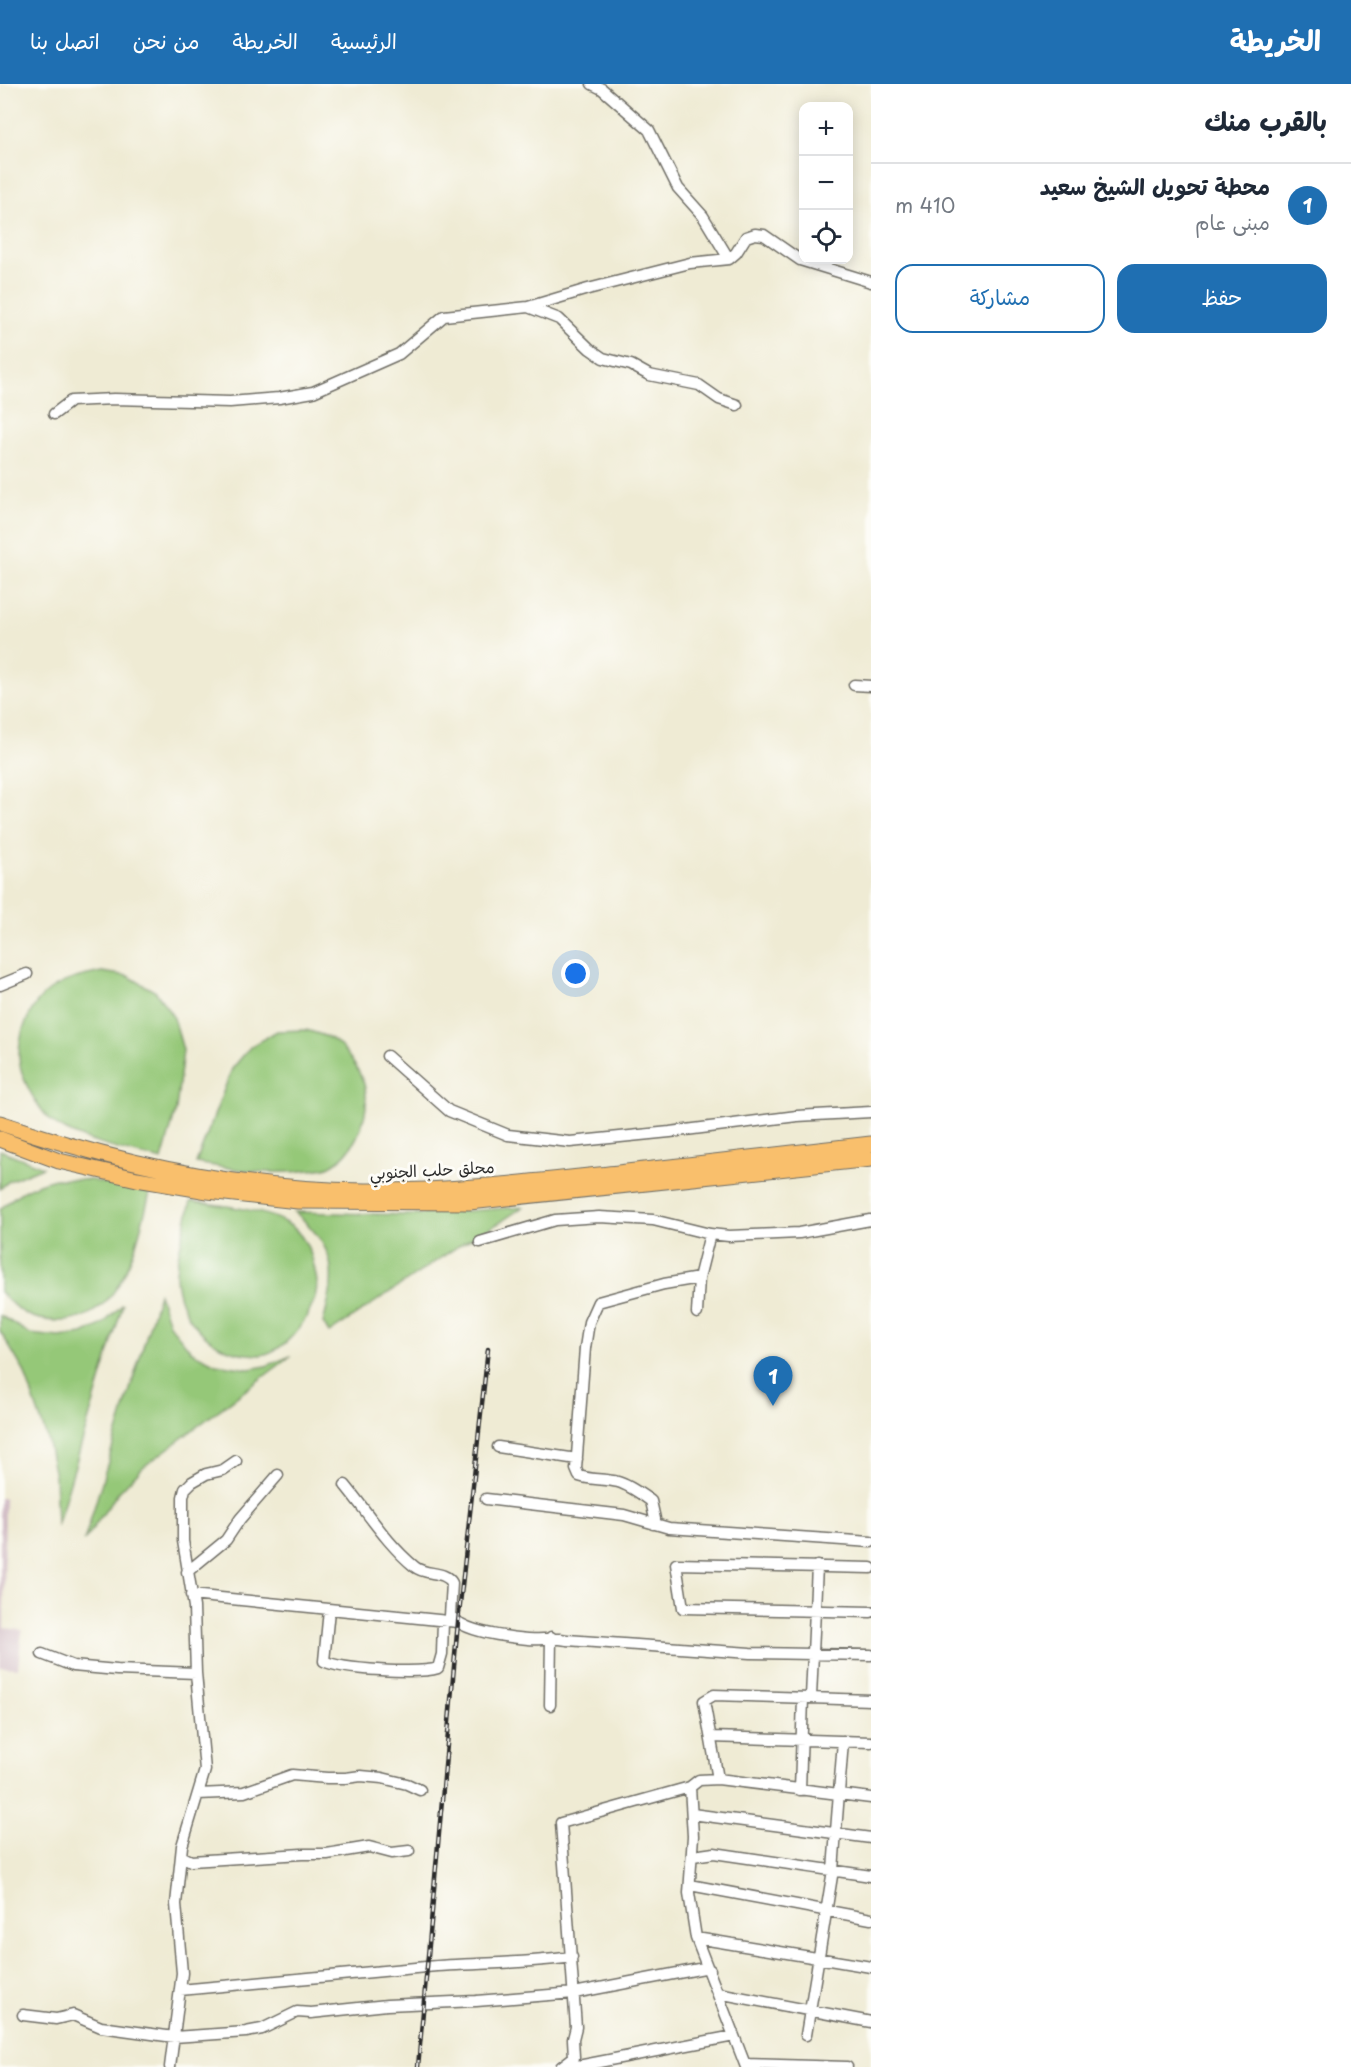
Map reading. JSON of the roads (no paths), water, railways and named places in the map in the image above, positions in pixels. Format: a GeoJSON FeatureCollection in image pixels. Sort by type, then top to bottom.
{"type":"FeatureCollection","features":[{"type":"Feature","properties":{"kind":"highway","name":"محلق حلب الجنوبي"},"geometry":{"type":"LineString","coordinates":[[0,1123],[50,1140],[136,1162],[206,1176],[278,1186],[364,1191],[544,1181],[871,1144]]}},
{"type":"Feature","properties":{"kind":"highway","name":"محلق حلب الجنوبي"},"geometry":{"type":"LineString","coordinates":[[0,1139],[59,1161],[137,1179],[207,1191],[298,1201],[469,1202],[871,1159]]}},
{"type":"Feature","properties":{"kind":"street"},"geometry":{"type":"LineString","coordinates":[[592,84],[602,89],[649,130],[678,188],[703,216],[729,259]]}},
{"type":"Feature","properties":{"kind":"street"},"geometry":{"type":"LineString","coordinates":[[54,414],[71,401],[126,399],[230,402],[279,398],[314,392],[399,354],[444,316],[528,307],[690,263],[729,259],[736,253],[746,237],[754,234],[764,235],[800,260],[871,282]]}},
{"type":"Feature","properties":{"kind":"street"},"geometry":{"type":"LineString","coordinates":[[528,307],[559,319],[590,349],[603,358],[632,365],[649,375],[699,385],[719,399],[737,405]]}},
{"type":"Feature","properties":{"kind":"street"},"geometry":{"type":"LineString","coordinates":[[854,685],[871,686]]}},
{"type":"Feature","properties":{"kind":"street"},"geometry":{"type":"LineString","coordinates":[[0,985],[27,974]]}},
{"type":"Feature","properties":{"kind":"street"},"geometry":{"type":"LineString","coordinates":[[387,1056],[449,1111],[508,1135],[570,1142],[796,1116],[871,1112]]}},
{"type":"Feature","properties":{"kind":"street"},"geometry":{"type":"LineString","coordinates":[[480,1242],[555,1220],[599,1217],[652,1220],[710,1234],[756,1236],[799,1233],[870,1220]]}},
{"type":"Feature","properties":{"kind":"street"},"geometry":{"type":"LineString","coordinates":[[697,1313],[699,1278],[710,1234]]}},
{"type":"Feature","properties":{"kind":"street"},"geometry":{"type":"LineString","coordinates":[[653,1524],[655,1519],[651,1501],[619,1482],[579,1476],[576,1469],[589,1322],[598,1302],[664,1284],[699,1278]]}},
{"type":"Feature","properties":{"kind":"street"},"geometry":{"type":"LineString","coordinates":[[498,1447],[577,1459]]}},
{"type":"Feature","properties":{"kind":"street"},"geometry":{"type":"LineString","coordinates":[[170,2067],[182,1973],[176,1905],[182,1846],[205,1770],[196,1673],[194,1607],[183,1541],[183,1497],[185,1489],[192,1482],[206,1474],[223,1470],[236,1461]]}},
{"type":"Feature","properties":{"kind":"street"},"geometry":{"type":"LineString","coordinates":[[187,1572],[226,1540],[240,1519],[278,1474]]}},
{"type":"Feature","properties":{"kind":"street"},"geometry":{"type":"LineString","coordinates":[[345,1485],[387,1540],[418,1570],[451,1580],[450,1616],[468,1629],[529,1639],[551,1637],[567,1640],[813,1655],[871,1655]]}},
{"type":"Feature","properties":{"kind":"street"},"geometry":{"type":"LineString","coordinates":[[486,1499],[624,1515],[669,1528],[871,1542]]}},
{"type":"Feature","properties":{"kind":"street"},"geometry":{"type":"LineString","coordinates":[[871,1568],[676,1564],[683,1608],[871,1612]]}},
{"type":"Feature","properties":{"kind":"street"},"geometry":{"type":"LineString","coordinates":[[800,1790],[801,1741],[813,1655],[817,1566]]}},
{"type":"Feature","properties":{"kind":"street"},"geometry":{"type":"LineString","coordinates":[[191,1595],[458,1622]]}},
{"type":"Feature","properties":{"kind":"street"},"geometry":{"type":"LineString","coordinates":[[329,1610],[324,1661],[353,1667],[411,1671],[429,1671],[438,1668],[442,1654],[443,1621]]}},
{"type":"Feature","properties":{"kind":"street"},"geometry":{"type":"LineString","coordinates":[[550,1705],[551,1637]]}},
{"type":"Feature","properties":{"kind":"street"},"geometry":{"type":"LineString","coordinates":[[42,1654],[73,1666],[196,1673]]}},
{"type":"Feature","properties":{"kind":"street"},"geometry":{"type":"LineString","coordinates":[[718,1779],[704,1701],[714,1695],[871,1700]]}},
{"type":"Feature","properties":{"kind":"street"},"geometry":{"type":"LineString","coordinates":[[711,1737],[871,1742]]}},
{"type":"Feature","properties":{"kind":"street"},"geometry":{"type":"LineString","coordinates":[[806,2035],[833,1870],[843,1742]]}},
{"type":"Feature","properties":{"kind":"street"},"geometry":{"type":"LineString","coordinates":[[198,1794],[244,1792],[292,1775],[327,1778],[361,1776],[382,1778],[407,1784],[420,1790]]}},
{"type":"Feature","properties":{"kind":"street"},"geometry":{"type":"LineString","coordinates":[[573,2064],[573,2039],[576,2027],[561,1823],[690,1787],[699,1780],[718,1779],[871,1798]]}},
{"type":"Feature","properties":{"kind":"street"},"geometry":{"type":"LineString","coordinates":[[690,1787],[693,1856],[689,1893],[696,1938],[745,2066],[847,2067]]}},
{"type":"Feature","properties":{"kind":"street"},"geometry":{"type":"LineString","coordinates":[[692,1814],[871,1838]]}},
{"type":"Feature","properties":{"kind":"street"},"geometry":{"type":"LineString","coordinates":[[181,1856],[192,1861],[327,1854],[369,1847],[392,1853],[409,1851]]}},
{"type":"Feature","properties":{"kind":"street"},"geometry":{"type":"LineString","coordinates":[[693,1856],[714,1852],[871,1876]]}},
{"type":"Feature","properties":{"kind":"street"},"geometry":{"type":"LineString","coordinates":[[690,1885],[871,1919]]}},
{"type":"Feature","properties":{"kind":"street"},"geometry":{"type":"LineString","coordinates":[[696,1938],[871,1967]]}},
{"type":"Feature","properties":{"kind":"street"},"geometry":{"type":"LineString","coordinates":[[180,1990],[427,1967],[524,1963],[572,1957]]}},
{"type":"Feature","properties":{"kind":"street"},"geometry":{"type":"LineString","coordinates":[[23,2015],[56,2019],[74,2015],[101,2027],[174,2037],[262,2029],[297,2012],[311,2013],[574,1993],[664,1974],[704,1968],[710,1970]]}},
{"type":"Feature","properties":{"kind":"street"},"geometry":{"type":"LineString","coordinates":[[718,1993],[871,2022]]}},
{"type":"Feature","properties":{"kind":"street"},"geometry":{"type":"LineString","coordinates":[[561,2067],[734,2036]]}},
{"type":"Feature","properties":{"kind":"railway"},"geometry":{"type":"LineString","coordinates":[[418,2067],[458,1622],[488,1349]]}},
{"type":"Feature","properties":{"kind":"place","name":"محطة تحويل الشيخ سعيد"},"geometry":{"type":"Point","coordinates":[773,1406]}}]}
